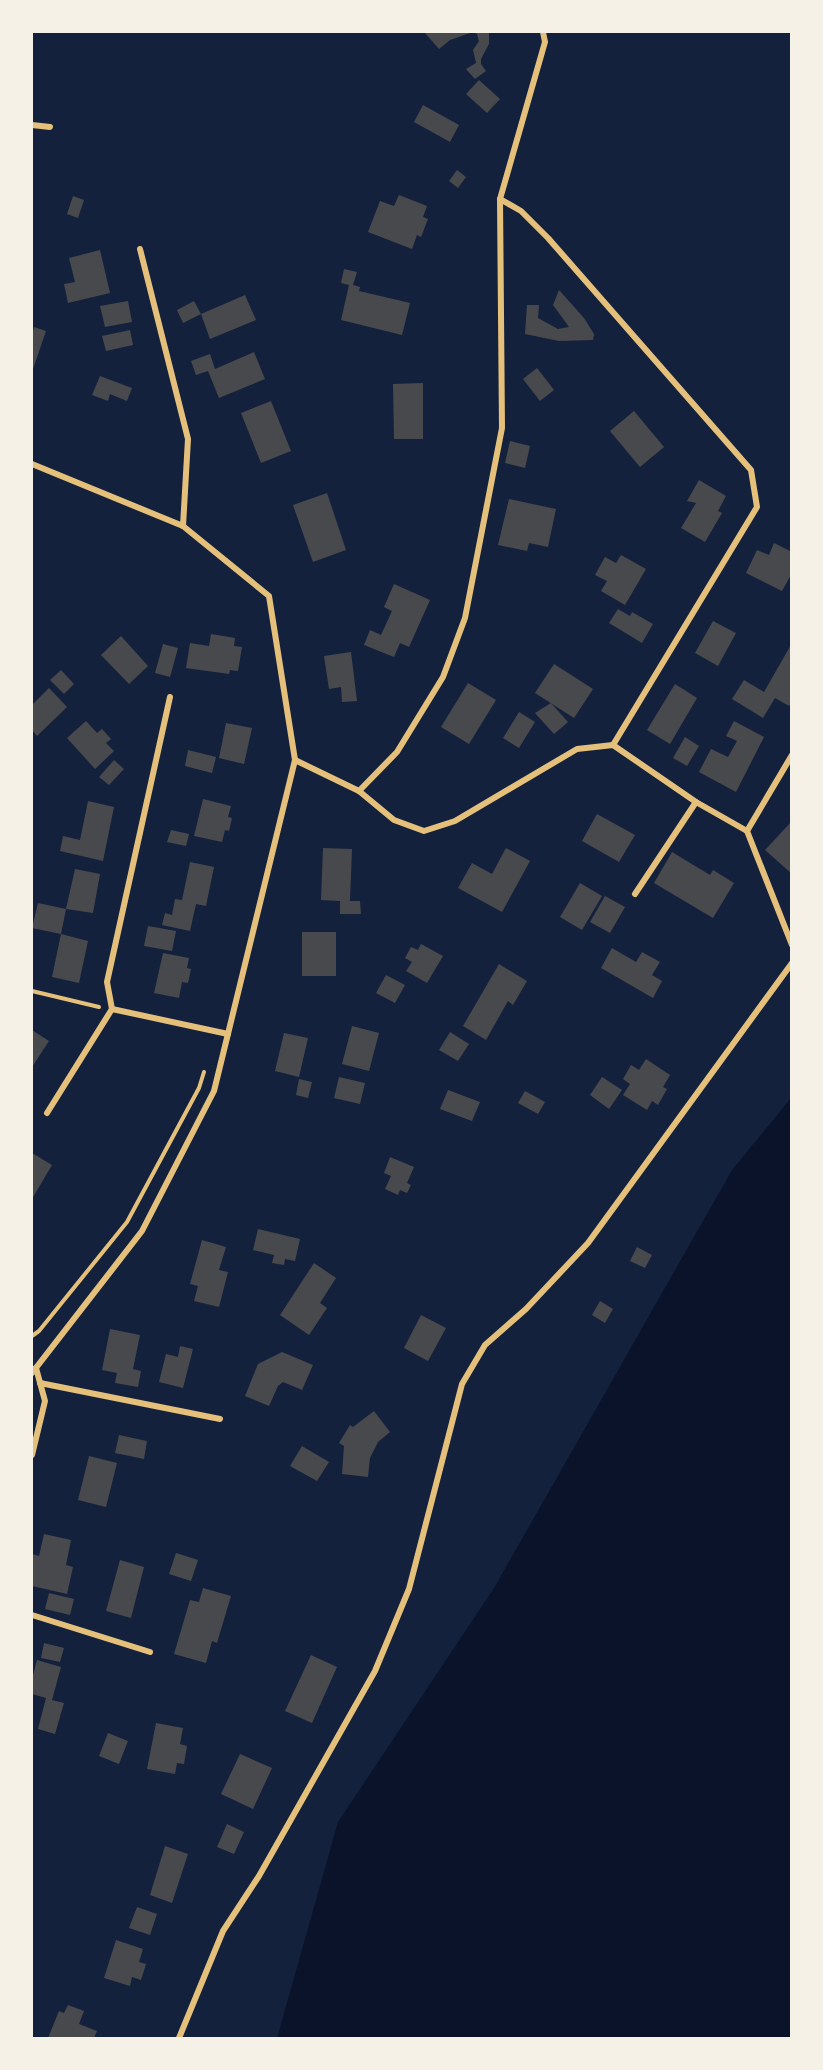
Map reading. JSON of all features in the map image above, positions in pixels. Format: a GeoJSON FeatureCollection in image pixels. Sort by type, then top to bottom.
{"type":"FeatureCollection","features":[{"type":"Feature","properties":{"kind":"street"},"geometry":{"type":"LineString","coordinates":[[358,791],[397,752],[438,686],[465,618],[502,428],[500,199],[545,42],[543,32]]}},
{"type":"Feature","properties":{"kind":"street"},"geometry":{"type":"LineString","coordinates":[[32,125],[50,127]]}},
{"type":"Feature","properties":{"kind":"street"},"geometry":{"type":"LineString","coordinates":[[500,199],[521,211],[548,238],[751,470],[757,507],[613,745]]}},
{"type":"Feature","properties":{"kind":"street"},"geometry":{"type":"LineString","coordinates":[[140,249],[188,439],[183,526]]}},
{"type":"Feature","properties":{"kind":"street"},"geometry":{"type":"LineString","coordinates":[[32,464],[183,526],[269,596],[295,760],[214,1091],[142,1232],[34,1370],[45,1401],[32,1455]]}},
{"type":"Feature","properties":{"kind":"street"},"geometry":{"type":"LineString","coordinates":[[47,1113],[112,1010],[107,982],[171,697]]}},
{"type":"Feature","properties":{"kind":"street"},"geometry":{"type":"LineString","coordinates":[[295,760],[358,791],[394,820],[424,831],[455,821],[577,749],[613,745],[696,802],[747,831],[792,945]]}},
{"type":"Feature","properties":{"kind":"street"},"geometry":{"type":"LineString","coordinates":[[747,831],[792,755]]}},
{"type":"Feature","properties":{"kind":"street"},"geometry":{"type":"LineString","coordinates":[[635,894],[696,802]]}},
{"type":"Feature","properties":{"kind":"street"},"geometry":{"type":"LineString","coordinates":[[179,2038],[223,1930],[259,1876],[375,1671],[409,1589],[462,1384],[484,1345],[526,1309],[588,1243],[792,963]]}},
{"type":"Feature","properties":{"kind":"street"},"geometry":{"type":"LineString","coordinates":[[112,1010],[228,1034]]}},
{"type":"Feature","properties":{"kind":"street"},"geometry":{"type":"LineString","coordinates":[[40,1383],[220,1419]]}},
{"type":"Feature","properties":{"kind":"street"},"geometry":{"type":"LineString","coordinates":[[32,1616],[150,1652]]}},
{"type":"Feature","properties":{"kind":"path"},"geometry":{"type":"LineString","coordinates":[[32,991],[112,1010]]}},
{"type":"Feature","properties":{"kind":"path"},"geometry":{"type":"LineString","coordinates":[[32,1336],[39,1331],[127,1222],[200,1088],[206,1065]]}},
{"type":"Feature","properties":{"kind":"water"},"geometry":{"type":"Polygon","coordinates":[[[791,1098],[791,2038],[277,2038],[338,1822],[494,1588],[732,1170],[791,1098]]]}},
{"type":"Feature","properties":{"kind":"building"},"geometry":{"type":"Polygon","coordinates":[[[426,32],[473,32],[450,40],[439,49],[426,32]]]}},
{"type":"Feature","properties":{"kind":"building"},"geometry":{"type":"Polygon","coordinates":[[[473,32],[489,32],[489,44],[481,59],[481,64],[486,71],[475,79],[466,69],[476,63],[473,50],[479,41],[477,34],[473,32]]]}},
{"type":"Feature","properties":{"kind":"building"},"geometry":{"type":"Polygon","coordinates":[[[479,80],[500,99],[487,113],[466,94],[479,80]]]}},
{"type":"Feature","properties":{"kind":"building"},"geometry":{"type":"Polygon","coordinates":[[[423,105],[459,125],[450,142],[414,122],[423,105]]]}},
{"type":"Feature","properties":{"kind":"building"},"geometry":{"type":"Polygon","coordinates":[[[457,170],[466,177],[458,188],[449,181],[457,170]]]}},
{"type":"Feature","properties":{"kind":"building"},"geometry":{"type":"Polygon","coordinates":[[[399,195],[427,206],[423,217],[428,219],[421,237],[417,235],[412,249],[368,232],[380,201],[394,206],[399,195]]]}},
{"type":"Feature","properties":{"kind":"building"},"geometry":{"type":"Polygon","coordinates":[[[73,196],[84,200],[78,218],[67,214],[73,196]]]}},
{"type":"Feature","properties":{"kind":"building"},"geometry":{"type":"Polygon","coordinates":[[[100,250],[110,293],[68,303],[64,284],[75,282],[69,258],[100,250]]]}},
{"type":"Feature","properties":{"kind":"building"},"geometry":{"type":"Polygon","coordinates":[[[344,269],[357,272],[353,285],[360,287],[359,291],[410,303],[402,335],[341,320],[349,285],[341,283],[344,269]]]}},
{"type":"Feature","properties":{"kind":"building"},"geometry":{"type":"Polygon","coordinates":[[[559,290],[584,318],[594,334],[593,340],[559,341],[525,334],[527,305],[539,305],[538,318],[558,329],[569,327],[553,305],[559,290]]]}},
{"type":"Feature","properties":{"kind":"building"},"geometry":{"type":"Polygon","coordinates":[[[245,295],[256,320],[210,339],[201,314],[245,295]]]}},
{"type":"Feature","properties":{"kind":"building"},"geometry":{"type":"Polygon","coordinates":[[[128,301],[132,322],[105,327],[100,306],[128,301]]]}},
{"type":"Feature","properties":{"kind":"building"},"geometry":{"type":"Polygon","coordinates":[[[194,301],[201,314],[183,323],[177,310],[194,301]]]}},
{"type":"Feature","properties":{"kind":"building"},"geometry":{"type":"Polygon","coordinates":[[[34,327],[46,331],[32,372],[32,334],[34,327]]]}},
{"type":"Feature","properties":{"kind":"building"},"geometry":{"type":"Polygon","coordinates":[[[130,330],[133,345],[106,351],[102,336],[130,330]]]}},
{"type":"Feature","properties":{"kind":"building"},"geometry":{"type":"Polygon","coordinates":[[[254,352],[265,379],[219,398],[208,371],[196,375],[191,361],[210,354],[215,369],[254,352]]]}},
{"type":"Feature","properties":{"kind":"building"},"geometry":{"type":"Polygon","coordinates":[[[537,368],[554,390],[540,401],[523,379],[537,368]]]}},
{"type":"Feature","properties":{"kind":"building"},"geometry":{"type":"Polygon","coordinates":[[[100,376],[132,388],[127,401],[110,394],[108,401],[92,395],[100,376]]]}},
{"type":"Feature","properties":{"kind":"building"},"geometry":{"type":"Polygon","coordinates":[[[423,383],[423,439],[394,439],[393,384],[423,383]]]}},
{"type":"Feature","properties":{"kind":"building"},"geometry":{"type":"Polygon","coordinates":[[[271,401],[291,451],[261,463],[241,413],[271,401]]]}},
{"type":"Feature","properties":{"kind":"building"},"geometry":{"type":"Polygon","coordinates":[[[634,411],[664,447],[640,467],[610,431],[634,411]]]}},
{"type":"Feature","properties":{"kind":"building"},"geometry":{"type":"Polygon","coordinates":[[[510,441],[530,446],[525,468],[505,463],[510,441]]]}},
{"type":"Feature","properties":{"kind":"building"},"geometry":{"type":"Polygon","coordinates":[[[699,480],[726,496],[718,511],[722,513],[705,542],[681,528],[696,503],[687,501],[699,480]]]}},
{"type":"Feature","properties":{"kind":"building"},"geometry":{"type":"Polygon","coordinates":[[[327,493],[346,550],[313,562],[293,505],[327,493]]]}},
{"type":"Feature","properties":{"kind":"building"},"geometry":{"type":"Polygon","coordinates":[[[509,499],[556,509],[548,547],[529,543],[527,551],[498,545],[509,499]]]}},
{"type":"Feature","properties":{"kind":"building"},"geometry":{"type":"Polygon","coordinates":[[[774,543],[792,552],[792,573],[782,591],[746,573],[757,550],[769,555],[774,543]]]}},
{"type":"Feature","properties":{"kind":"building"},"geometry":{"type":"Polygon","coordinates":[[[621,555],[646,569],[625,605],[601,591],[607,581],[595,575],[605,557],[616,563],[621,555]]]}},
{"type":"Feature","properties":{"kind":"building"},"geometry":{"type":"Polygon","coordinates":[[[394,584],[430,600],[409,647],[400,643],[394,657],[364,645],[370,630],[381,635],[392,611],[384,607],[394,584]]]}},
{"type":"Feature","properties":{"kind":"building"},"geometry":{"type":"Polygon","coordinates":[[[618,609],[630,616],[632,612],[653,624],[642,643],[609,623],[618,609]]]}},
{"type":"Feature","properties":{"kind":"building"},"geometry":{"type":"Polygon","coordinates":[[[713,621],[736,633],[718,666],[695,653],[713,621]]]}},
{"type":"Feature","properties":{"kind":"building"},"geometry":{"type":"Polygon","coordinates":[[[211,634],[235,638],[234,646],[242,647],[238,671],[230,670],[229,674],[186,668],[190,643],[209,646],[211,634]]]}},
{"type":"Feature","properties":{"kind":"building"},"geometry":{"type":"Polygon","coordinates":[[[121,636],[148,666],[129,684],[101,655],[121,636]]]}},
{"type":"Feature","properties":{"kind":"building"},"geometry":{"type":"Polygon","coordinates":[[[792,643],[792,701],[789,706],[775,698],[763,718],[732,699],[744,680],[764,692],[792,643]]]}},
{"type":"Feature","properties":{"kind":"building"},"geometry":{"type":"Polygon","coordinates":[[[163,644],[178,648],[170,677],[155,673],[163,644]]]}},
{"type":"Feature","properties":{"kind":"building"},"geometry":{"type":"Polygon","coordinates":[[[351,652],[357,701],[342,702],[341,687],[329,689],[324,656],[351,652]]]}},
{"type":"Feature","properties":{"kind":"building"},"geometry":{"type":"Polygon","coordinates":[[[554,664],[593,689],[574,718],[535,693],[554,664]]]}},
{"type":"Feature","properties":{"kind":"building"},"geometry":{"type":"Polygon","coordinates":[[[61,670],[74,684],[64,694],[50,680],[61,670]]]}},
{"type":"Feature","properties":{"kind":"building"},"geometry":{"type":"Polygon","coordinates":[[[468,683],[496,700],[469,744],[441,727],[468,683]]]}},
{"type":"Feature","properties":{"kind":"building"},"geometry":{"type":"Polygon","coordinates":[[[675,684],[697,698],[670,744],[647,730],[675,684]]]}},
{"type":"Feature","properties":{"kind":"building"},"geometry":{"type":"Polygon","coordinates":[[[49,688],[67,707],[37,736],[32,730],[32,705],[49,688]]]}},
{"type":"Feature","properties":{"kind":"building"},"geometry":{"type":"Polygon","coordinates":[[[551,703],[568,722],[554,734],[535,713],[551,703]]]}},
{"type":"Feature","properties":{"kind":"building"},"geometry":{"type":"Polygon","coordinates":[[[519,712],[535,722],[519,748],[503,738],[519,712]]]}},
{"type":"Feature","properties":{"kind":"building"},"geometry":{"type":"Polygon","coordinates":[[[86,721],[97,733],[102,729],[111,739],[106,743],[114,751],[95,769],[67,738],[86,721]]]}},
{"type":"Feature","properties":{"kind":"building"},"geometry":{"type":"Polygon","coordinates":[[[734,721],[764,737],[736,792],[699,772],[711,749],[728,757],[737,741],[726,736],[734,721]]]}},
{"type":"Feature","properties":{"kind":"building"},"geometry":{"type":"Polygon","coordinates":[[[226,723],[252,728],[244,764],[219,758],[226,723]]]}},
{"type":"Feature","properties":{"kind":"building"},"geometry":{"type":"Polygon","coordinates":[[[685,737],[699,746],[687,766],[673,758],[685,737]]]}},
{"type":"Feature","properties":{"kind":"building"},"geometry":{"type":"Polygon","coordinates":[[[188,750],[216,757],[212,773],[185,766],[188,750]]]}},
{"type":"Feature","properties":{"kind":"building"},"geometry":{"type":"Polygon","coordinates":[[[114,760],[124,769],[109,785],[99,777],[114,760]]]}},
{"type":"Feature","properties":{"kind":"building"},"geometry":{"type":"Polygon","coordinates":[[[203,799],[231,806],[228,817],[232,818],[229,831],[225,830],[222,842],[194,836],[203,799]]]}},
{"type":"Feature","properties":{"kind":"building"},"geometry":{"type":"Polygon","coordinates":[[[88,801],[114,807],[103,861],[60,851],[63,836],[80,840],[88,801]]]}},
{"type":"Feature","properties":{"kind":"building"},"geometry":{"type":"Polygon","coordinates":[[[597,814],[635,835],[619,862],[582,841],[597,814]]]}},
{"type":"Feature","properties":{"kind":"building"},"geometry":{"type":"Polygon","coordinates":[[[792,821],[792,874],[765,850],[792,821]]]}},
{"type":"Feature","properties":{"kind":"building"},"geometry":{"type":"Polygon","coordinates":[[[171,830],[189,834],[186,846],[167,842],[171,830]]]}},
{"type":"Feature","properties":{"kind":"building"},"geometry":{"type":"Polygon","coordinates":[[[323,848],[352,849],[350,901],[360,901],[361,914],[340,914],[340,901],[321,900],[323,848]]]}},
{"type":"Feature","properties":{"kind":"building"},"geometry":{"type":"Polygon","coordinates":[[[506,848],[530,861],[502,912],[458,888],[472,863],[492,874],[506,848]]]}},
{"type":"Feature","properties":{"kind":"building"},"geometry":{"type":"Polygon","coordinates":[[[672,852],[710,875],[713,870],[734,883],[713,918],[654,883],[672,852]]]}},
{"type":"Feature","properties":{"kind":"building"},"geometry":{"type":"Polygon","coordinates":[[[190,862],[214,867],[206,906],[196,904],[190,931],[162,925],[165,913],[172,915],[175,899],[182,900],[190,862]]]}},
{"type":"Feature","properties":{"kind":"building"},"geometry":{"type":"Polygon","coordinates":[[[75,869],[100,874],[93,913],[66,909],[75,869]]]}},
{"type":"Feature","properties":{"kind":"building"},"geometry":{"type":"Polygon","coordinates":[[[580,883],[602,896],[582,930],[560,917],[580,883]]]}},
{"type":"Feature","properties":{"kind":"building"},"geometry":{"type":"Polygon","coordinates":[[[605,896],[625,907],[610,933],[590,922],[605,896]]]}},
{"type":"Feature","properties":{"kind":"building"},"geometry":{"type":"Polygon","coordinates":[[[38,903],[66,909],[61,934],[32,928],[38,903]]]}},
{"type":"Feature","properties":{"kind":"building"},"geometry":{"type":"Polygon","coordinates":[[[148,926],[176,931],[172,951],[144,946],[148,926]]]}},
{"type":"Feature","properties":{"kind":"building"},"geometry":{"type":"Polygon","coordinates":[[[302,932],[336,932],[336,976],[302,976],[302,932]]]}},
{"type":"Feature","properties":{"kind":"building"},"geometry":{"type":"Polygon","coordinates":[[[61,934],[88,941],[79,983],[52,977],[61,934]]]}},
{"type":"Feature","properties":{"kind":"building"},"geometry":{"type":"Polygon","coordinates":[[[421,944],[443,956],[427,983],[406,971],[412,962],[405,958],[411,947],[418,950],[421,944]]]}},
{"type":"Feature","properties":{"kind":"building"},"geometry":{"type":"Polygon","coordinates":[[[612,948],[636,962],[642,952],[660,962],[652,975],[662,981],[653,998],[601,968],[612,948]]]}},
{"type":"Feature","properties":{"kind":"building"},"geometry":{"type":"Polygon","coordinates":[[[163,953],[189,958],[187,968],[191,969],[188,983],[182,982],[179,998],[154,993],[163,953]]]}},
{"type":"Feature","properties":{"kind":"building"},"geometry":{"type":"Polygon","coordinates":[[[499,964],[527,981],[513,1005],[508,1001],[486,1040],[463,1026],[499,964]]]}},
{"type":"Feature","properties":{"kind":"building"},"geometry":{"type":"Polygon","coordinates":[[[386,975],[405,985],[395,1003],[376,993],[386,975]]]}},
{"type":"Feature","properties":{"kind":"building"},"geometry":{"type":"Polygon","coordinates":[[[352,1026],[379,1033],[369,1071],[342,1064],[352,1026]]]}},
{"type":"Feature","properties":{"kind":"building"},"geometry":{"type":"Polygon","coordinates":[[[32,1030],[49,1041],[32,1067],[32,1030]]]}},
{"type":"Feature","properties":{"kind":"building"},"geometry":{"type":"Polygon","coordinates":[[[450,1032],[469,1044],[458,1061],[439,1050],[450,1032]]]}},
{"type":"Feature","properties":{"kind":"building"},"geometry":{"type":"Polygon","coordinates":[[[284,1033],[308,1038],[299,1077],[275,1071],[284,1033]]]}},
{"type":"Feature","properties":{"kind":"building"},"geometry":{"type":"Polygon","coordinates":[[[646,1059],[670,1075],[663,1087],[667,1089],[658,1105],[652,1101],[647,1110],[623,1095],[630,1084],[623,1079],[631,1065],[639,1070],[646,1059]]]}},
{"type":"Feature","properties":{"kind":"building"},"geometry":{"type":"Polygon","coordinates":[[[339,1077],[365,1083],[360,1104],[334,1098],[339,1077]]]}},
{"type":"Feature","properties":{"kind":"building"},"geometry":{"type":"Polygon","coordinates":[[[602,1077],[622,1090],[609,1109],[590,1095],[602,1077]]]}},
{"type":"Feature","properties":{"kind":"building"},"geometry":{"type":"Polygon","coordinates":[[[299,1079],[312,1082],[308,1098],[296,1095],[299,1079]]]}},
{"type":"Feature","properties":{"kind":"building"},"geometry":{"type":"Polygon","coordinates":[[[448,1090],[480,1102],[472,1121],[440,1109],[448,1090]]]}},
{"type":"Feature","properties":{"kind":"building"},"geometry":{"type":"Polygon","coordinates":[[[525,1091],[545,1102],[538,1114],[518,1103],[525,1091]]]}},
{"type":"Feature","properties":{"kind":"building"},"geometry":{"type":"Polygon","coordinates":[[[32,1153],[52,1165],[32,1199],[32,1153]]]}},
{"type":"Feature","properties":{"kind":"building"},"geometry":{"type":"Polygon","coordinates":[[[390,1157],[414,1167],[407,1183],[411,1185],[407,1193],[400,1190],[398,1195],[385,1189],[391,1176],[384,1173],[390,1157]]]}},
{"type":"Feature","properties":{"kind":"building"},"geometry":{"type":"Polygon","coordinates":[[[258,1229],[300,1239],[295,1261],[285,1259],[284,1265],[272,1263],[274,1255],[253,1250],[258,1229]]]}},
{"type":"Feature","properties":{"kind":"building"},"geometry":{"type":"Polygon","coordinates":[[[202,1240],[226,1247],[219,1270],[228,1272],[219,1307],[194,1301],[198,1286],[190,1284],[202,1240]]]}},
{"type":"Feature","properties":{"kind":"building"},"geometry":{"type":"Polygon","coordinates":[[[637,1247],[652,1255],[645,1268],[630,1261],[637,1247]]]}},
{"type":"Feature","properties":{"kind":"building"},"geometry":{"type":"Polygon","coordinates":[[[314,1263],[336,1278],[320,1303],[327,1308],[309,1335],[280,1315],[314,1263]]]}},
{"type":"Feature","properties":{"kind":"building"},"geometry":{"type":"Polygon","coordinates":[[[600,1301],[613,1309],[605,1323],[592,1315],[600,1301]]]}},
{"type":"Feature","properties":{"kind":"building"},"geometry":{"type":"Polygon","coordinates":[[[421,1315],[446,1328],[428,1361],[404,1348],[421,1315]]]}},
{"type":"Feature","properties":{"kind":"building"},"geometry":{"type":"Polygon","coordinates":[[[110,1329],[140,1335],[133,1369],[141,1371],[138,1387],[115,1383],[117,1373],[102,1370],[110,1329]]]}},
{"type":"Feature","properties":{"kind":"building"},"geometry":{"type":"Polygon","coordinates":[[[180,1346],[193,1349],[183,1388],[159,1382],[166,1354],[178,1357],[180,1346]]]}},
{"type":"Feature","properties":{"kind":"building"},"geometry":{"type":"Polygon","coordinates":[[[282,1352],[313,1365],[302,1390],[283,1382],[278,1386],[269,1406],[245,1396],[258,1364],[282,1352]]]}},
{"type":"Feature","properties":{"kind":"building"},"geometry":{"type":"Polygon","coordinates":[[[374,1411],[390,1432],[378,1442],[370,1458],[368,1477],[342,1474],[344,1446],[339,1443],[350,1425],[353,1427],[374,1411]]]}},
{"type":"Feature","properties":{"kind":"building"},"geometry":{"type":"Polygon","coordinates":[[[119,1435],[147,1441],[144,1459],[115,1453],[119,1435]]]}},
{"type":"Feature","properties":{"kind":"building"},"geometry":{"type":"Polygon","coordinates":[[[302,1446],[329,1462],[317,1481],[290,1466],[302,1446]]]}},
{"type":"Feature","properties":{"kind":"building"},"geometry":{"type":"Polygon","coordinates":[[[89,1456],[117,1463],[106,1507],[78,1500],[89,1456]]]}},
{"type":"Feature","properties":{"kind":"building"},"geometry":{"type":"Polygon","coordinates":[[[44,1534],[71,1540],[66,1565],[73,1567],[67,1594],[32,1586],[32,1554],[39,1556],[44,1534]]]}},
{"type":"Feature","properties":{"kind":"building"},"geometry":{"type":"Polygon","coordinates":[[[176,1553],[198,1560],[191,1581],[169,1574],[176,1553]]]}},
{"type":"Feature","properties":{"kind":"building"},"geometry":{"type":"Polygon","coordinates":[[[120,1560],[144,1567],[131,1618],[106,1611],[120,1560]]]}},
{"type":"Feature","properties":{"kind":"building"},"geometry":{"type":"Polygon","coordinates":[[[203,1588],[231,1596],[217,1643],[212,1641],[206,1663],[174,1654],[190,1600],[199,1602],[203,1588]]]}},
{"type":"Feature","properties":{"kind":"building"},"geometry":{"type":"Polygon","coordinates":[[[49,1593],[74,1599],[70,1615],[45,1609],[49,1593]]]}},
{"type":"Feature","properties":{"kind":"building"},"geometry":{"type":"Polygon","coordinates":[[[44,1643],[64,1648],[60,1662],[41,1658],[44,1643]]]}},
{"type":"Feature","properties":{"kind":"building"},"geometry":{"type":"Polygon","coordinates":[[[311,1655],[337,1667],[312,1723],[285,1711],[311,1655]]]}},
{"type":"Feature","properties":{"kind":"building"},"geometry":{"type":"Polygon","coordinates":[[[37,1660],[61,1667],[52,1700],[64,1703],[55,1734],[38,1729],[46,1698],[32,1694],[32,1679],[37,1660]]]}},
{"type":"Feature","properties":{"kind":"building"},"geometry":{"type":"Polygon","coordinates":[[[156,1723],[183,1728],[180,1744],[187,1746],[184,1764],[177,1763],[175,1774],[147,1769],[156,1723]]]}},
{"type":"Feature","properties":{"kind":"building"},"geometry":{"type":"Polygon","coordinates":[[[108,1733],[128,1741],[119,1764],[99,1756],[108,1733]]]}},
{"type":"Feature","properties":{"kind":"building"},"geometry":{"type":"Polygon","coordinates":[[[240,1754],[272,1768],[253,1809],[221,1794],[240,1754]]]}},
{"type":"Feature","properties":{"kind":"building"},"geometry":{"type":"Polygon","coordinates":[[[227,1824],[244,1832],[234,1854],[217,1847],[227,1824]]]}},
{"type":"Feature","properties":{"kind":"building"},"geometry":{"type":"Polygon","coordinates":[[[165,1846],[188,1854],[172,1903],[150,1895],[165,1846]]]}},
{"type":"Feature","properties":{"kind":"building"},"geometry":{"type":"Polygon","coordinates":[[[137,1907],[157,1914],[150,1935],[129,1928],[137,1907]]]}},
{"type":"Feature","properties":{"kind":"building"},"geometry":{"type":"Polygon","coordinates":[[[116,1940],[143,1949],[139,1962],[146,1964],[141,1980],[132,1977],[130,1986],[104,1978],[116,1940]]]}},
{"type":"Feature","properties":{"kind":"building"},"geometry":{"type":"Polygon","coordinates":[[[68,2005],[84,2011],[79,2024],[97,2031],[94,2038],[48,2038],[59,2011],[64,2013],[68,2005]]]}}]}
